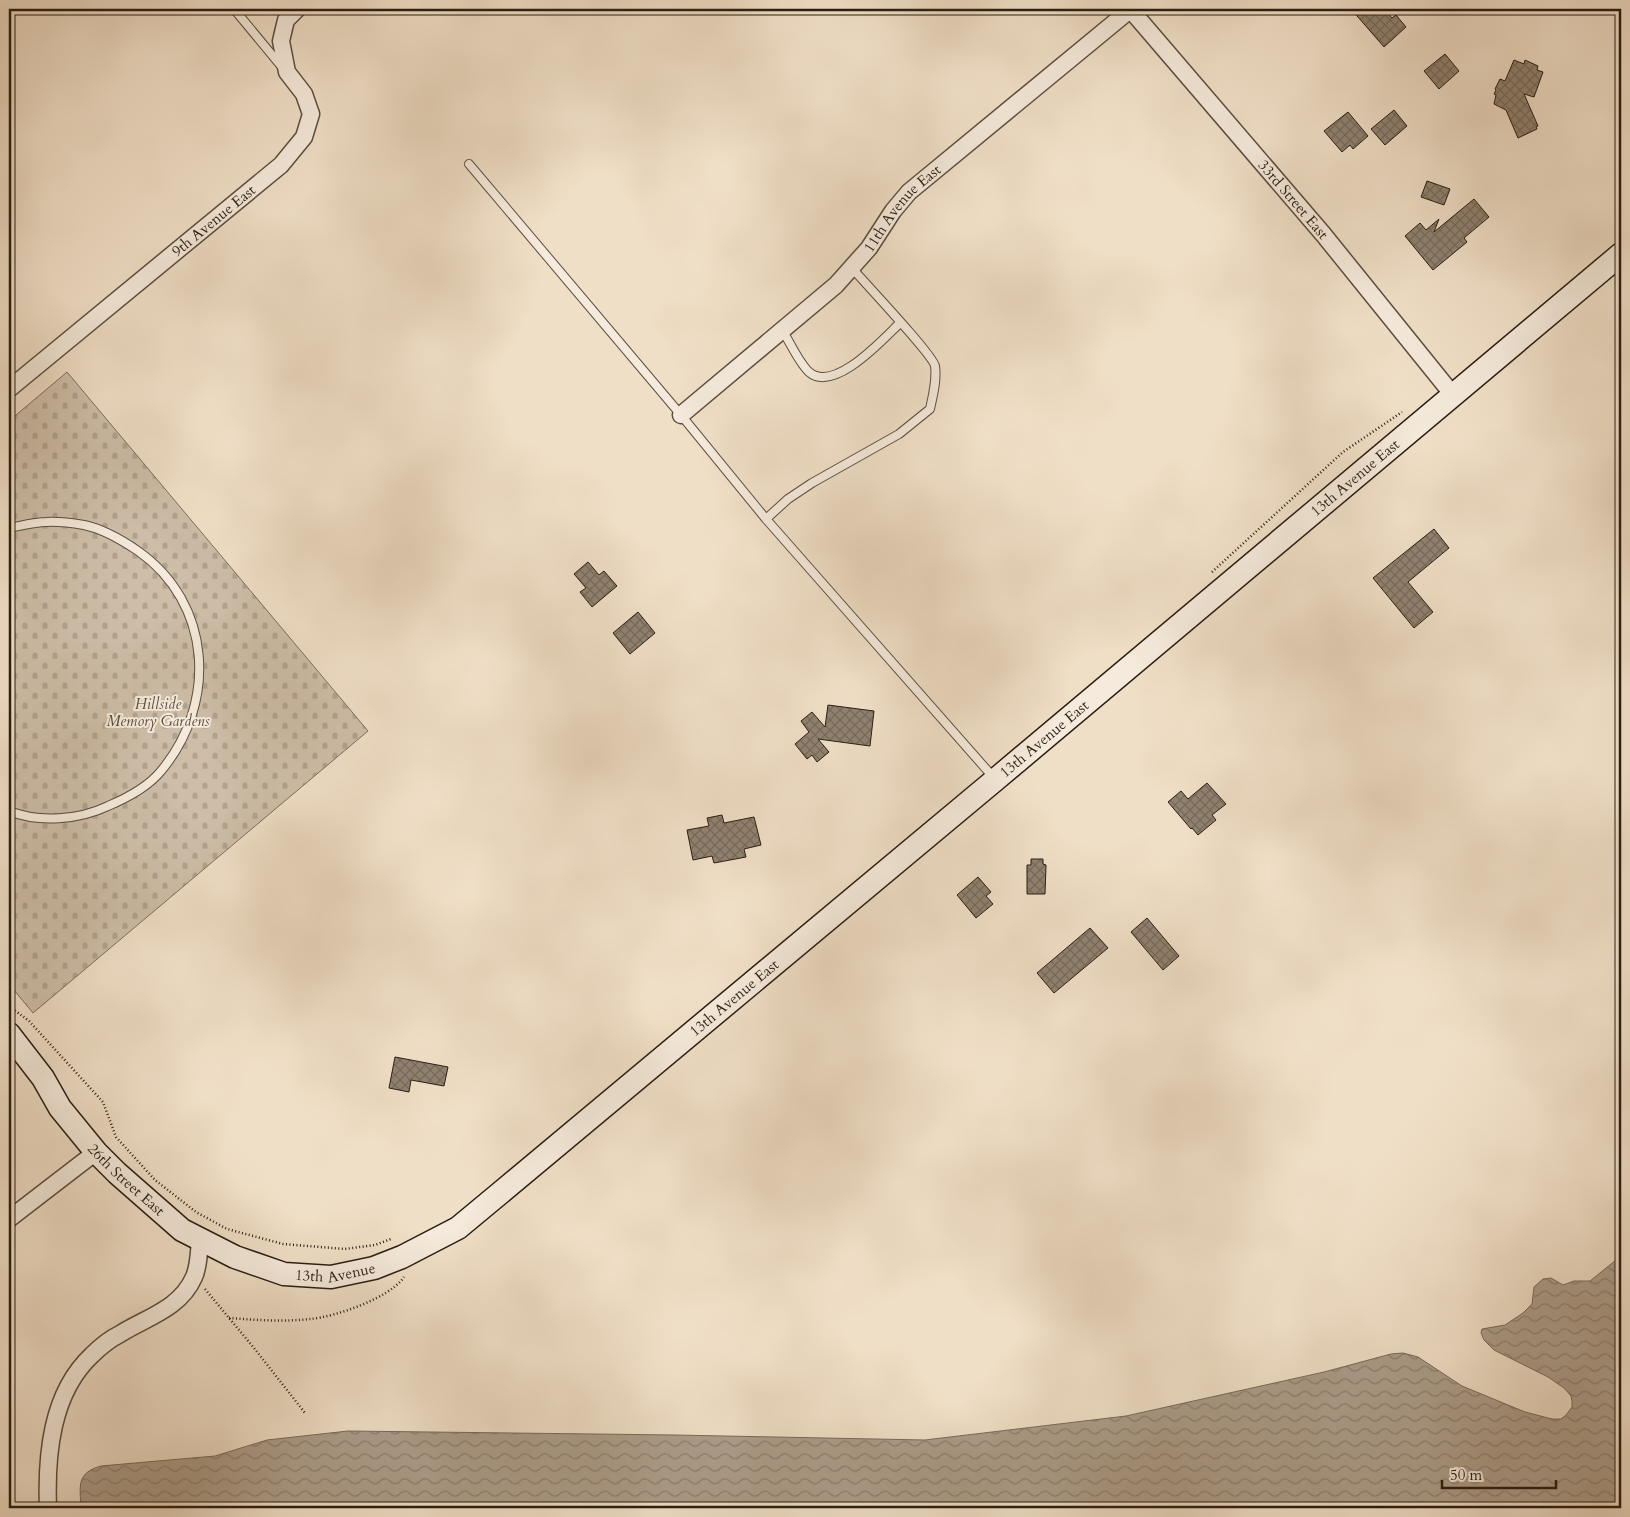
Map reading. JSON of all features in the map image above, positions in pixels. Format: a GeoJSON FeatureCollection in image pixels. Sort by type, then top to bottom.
{"type":"FeatureCollection","features":[{"type":"Feature","properties":{"kind":"main road","name":"13th Avenue East"},"geometry":{"type":"LineString","coordinates":[[466,1221],[1621,254]]}},
{"type":"Feature","properties":{"kind":"main road"},"geometry":{"type":"LineString","coordinates":[[9,1034],[43,1078],[60,1108]]}},
{"type":"Feature","properties":{"kind":"main road"},"geometry":{"type":"LineString","coordinates":[[9,1057],[35,1089],[60,1108]]}},
{"type":"Feature","properties":{"kind":"main road","name":"26th Street East"},"geometry":{"type":"LineString","coordinates":[[60,1108],[96,1152],[117,1172],[182,1230],[200,1239]]}},
{"type":"Feature","properties":{"kind":"main road","name":"13th Avenue"},"geometry":{"type":"LineString","coordinates":[[200,1239],[235,1257],[284,1274],[332,1277],[374,1268],[402,1257],[407,1243],[458,1228],[466,1221]]}},
{"type":"Feature","properties":{"kind":"street","name":"9th Avenue East"},"geometry":{"type":"LineString","coordinates":[[9,388],[281,165],[304,137],[311,114],[304,94],[287,72],[280,41],[286,20],[297,9]]}},
{"type":"Feature","properties":{"kind":"street","name":"11th Avenue East"},"geometry":{"type":"LineString","coordinates":[[681,415],[836,285],[869,248],[893,211],[909,192],[1130,9]]}},
{"type":"Feature","properties":{"kind":"street","name":"33rd Street East"},"geometry":{"type":"LineString","coordinates":[[1130,9],[1323,234],[1453,394]]}},
{"type":"Feature","properties":{"kind":"street"},"geometry":{"type":"LineString","coordinates":[[9,1218],[96,1152]]}},
{"type":"Feature","properties":{"kind":"street"},"geometry":{"type":"LineString","coordinates":[[48,1508],[49,1450],[53,1424],[71,1382],[91,1356],[119,1334],[164,1311],[183,1295],[195,1276],[200,1239]]}},
{"type":"Feature","properties":{"kind":"lane"},"geometry":{"type":"LineString","coordinates":[[234,9],[287,72]]}},
{"type":"Feature","properties":{"kind":"lane"},"geometry":{"type":"LineString","coordinates":[[469,164],[681,415],[766,519],[995,780]]}},
{"type":"Feature","properties":{"kind":"lane"},"geometry":{"type":"LineString","coordinates":[[766,519],[788,499],[812,483],[899,434],[930,409],[935,364],[852,268]]}},
{"type":"Feature","properties":{"kind":"lane"},"geometry":{"type":"LineString","coordinates":[[782,330],[809,372],[820,379],[830,378],[862,358],[900,322]]}},
{"type":"Feature","properties":{"kind":"lane"},"geometry":{"type":"LineString","coordinates":[[9,528],[46,522],[84,525],[121,539],[153,561],[178,591],[194,627],[200,665],[197,704],[183,740],[160,772],[130,797],[95,812],[56,818],[18,814],[9,811]]}},
{"type":"Feature","properties":{"kind":"path"},"geometry":{"type":"LineString","coordinates":[[1211,572],[1343,452],[1405,410]]}},
{"type":"Feature","properties":{"kind":"path"},"geometry":{"type":"LineString","coordinates":[[9,1002],[13,1009],[29,1021],[103,1102],[116,1138],[155,1180],[196,1212],[227,1229],[283,1244],[345,1249],[407,1243],[403,1279],[381,1296],[350,1309],[312,1319],[269,1320],[229,1318]]}},
{"type":"Feature","properties":{"kind":"path"},"geometry":{"type":"LineString","coordinates":[[195,1276],[305,1413]]}},
{"type":"Feature","properties":{"kind":"green space","name":"Hillside Memory Gardens"},"geometry":{"type":"Polygon","coordinates":[[[67,372],[368,731],[33,1013],[9,984],[9,421],[67,372]]]}},
{"type":"Feature","properties":{"kind":"water"},"geometry":{"type":"Polygon","coordinates":[[[1621,1256],[1621,1508],[81,1508],[81,1481],[87,1472],[101,1466],[215,1456],[267,1440],[348,1431],[925,1440],[1126,1416],[1324,1372],[1391,1354],[1403,1353],[1418,1357],[1462,1386],[1525,1412],[1552,1419],[1561,1419],[1572,1407],[1571,1396],[1564,1388],[1548,1377],[1494,1350],[1484,1340],[1481,1333],[1482,1329],[1505,1325],[1523,1313],[1532,1304],[1534,1287],[1543,1279],[1551,1278],[1563,1285],[1574,1281],[1590,1281],[1621,1256]]]}},
{"type":"Feature","properties":{"kind":"building"},"geometry":{"type":"Polygon","coordinates":[[[1351,9],[1384,9],[1392,18],[1396,15],[1406,27],[1384,47],[1351,9]]]}},
{"type":"Feature","properties":{"kind":"building"},"geometry":{"type":"Polygon","coordinates":[[[1445,54],[1459,71],[1439,89],[1424,71],[1445,54]]]}},
{"type":"Feature","properties":{"kind":"building"},"geometry":{"type":"Polygon","coordinates":[[[1514,60],[1524,64],[1525,60],[1538,66],[1537,70],[1543,72],[1534,97],[1524,94],[1538,126],[1536,127],[1537,129],[1518,138],[1506,110],[1494,104],[1495,89],[1500,79],[1505,81],[1514,60]]]}},
{"type":"Feature","properties":{"kind":"building"},"geometry":{"type":"Polygon","coordinates":[[[1394,110],[1407,126],[1385,145],[1371,129],[1394,110]]]}},
{"type":"Feature","properties":{"kind":"building"},"geometry":{"type":"Polygon","coordinates":[[[1348,112],[1368,136],[1353,149],[1350,145],[1342,152],[1324,131],[1348,112]]]}},
{"type":"Feature","properties":{"kind":"building"},"geometry":{"type":"Polygon","coordinates":[[[1427,181],[1450,189],[1444,205],[1421,197],[1427,181]]]}},
{"type":"Feature","properties":{"kind":"building"},"geometry":{"type":"Polygon","coordinates":[[[1474,199],[1489,217],[1464,238],[1467,242],[1433,270],[1405,236],[1420,223],[1426,230],[1439,219],[1434,232],[1474,199]]]}},
{"type":"Feature","properties":{"kind":"building"},"geometry":{"type":"Polygon","coordinates":[[[1434,529],[1449,548],[1408,582],[1433,612],[1414,628],[1373,578],[1434,529]]]}},
{"type":"Feature","properties":{"kind":"building"},"geometry":{"type":"Polygon","coordinates":[[[588,562],[599,575],[604,571],[617,586],[592,607],[580,592],[586,588],[574,574],[588,562]]]}},
{"type":"Feature","properties":{"kind":"building"},"geometry":{"type":"Polygon","coordinates":[[[638,612],[655,633],[630,654],[613,633],[638,612]]]}},
{"type":"Feature","properties":{"kind":"building"},"geometry":{"type":"Polygon","coordinates":[[[828,705],[874,711],[870,746],[818,739],[829,752],[817,762],[812,755],[807,759],[795,744],[809,732],[801,721],[812,712],[825,727],[828,705]]]}},
{"type":"Feature","properties":{"kind":"building"},"geometry":{"type":"Polygon","coordinates":[[[1207,783],[1226,804],[1212,815],[1216,820],[1198,835],[1168,802],[1181,791],[1188,799],[1207,783]]]}},
{"type":"Feature","properties":{"kind":"building"},"geometry":{"type":"Polygon","coordinates":[[[722,815],[724,823],[754,817],[761,845],[744,849],[746,857],[714,863],[712,856],[693,860],[687,830],[709,826],[707,818],[722,815]]]}},
{"type":"Feature","properties":{"kind":"building"},"geometry":{"type":"Polygon","coordinates":[[[1031,859],[1043,859],[1043,864],[1046,865],[1045,894],[1027,894],[1027,865],[1031,865],[1031,859]]]}},
{"type":"Feature","properties":{"kind":"building"},"geometry":{"type":"Polygon","coordinates":[[[978,877],[991,892],[986,896],[993,904],[976,918],[957,895],[978,877]]]}},
{"type":"Feature","properties":{"kind":"building"},"geometry":{"type":"Polygon","coordinates":[[[1147,918],[1179,956],[1163,970],[1131,932],[1147,918]]]}},
{"type":"Feature","properties":{"kind":"building"},"geometry":{"type":"Polygon","coordinates":[[[1090,928],[1108,948],[1054,993],[1037,973],[1090,928]]]}},
{"type":"Feature","properties":{"kind":"building"},"geometry":{"type":"Polygon","coordinates":[[[395,1057],[448,1067],[444,1086],[411,1080],[409,1092],[389,1088],[395,1057]]]}}]}
